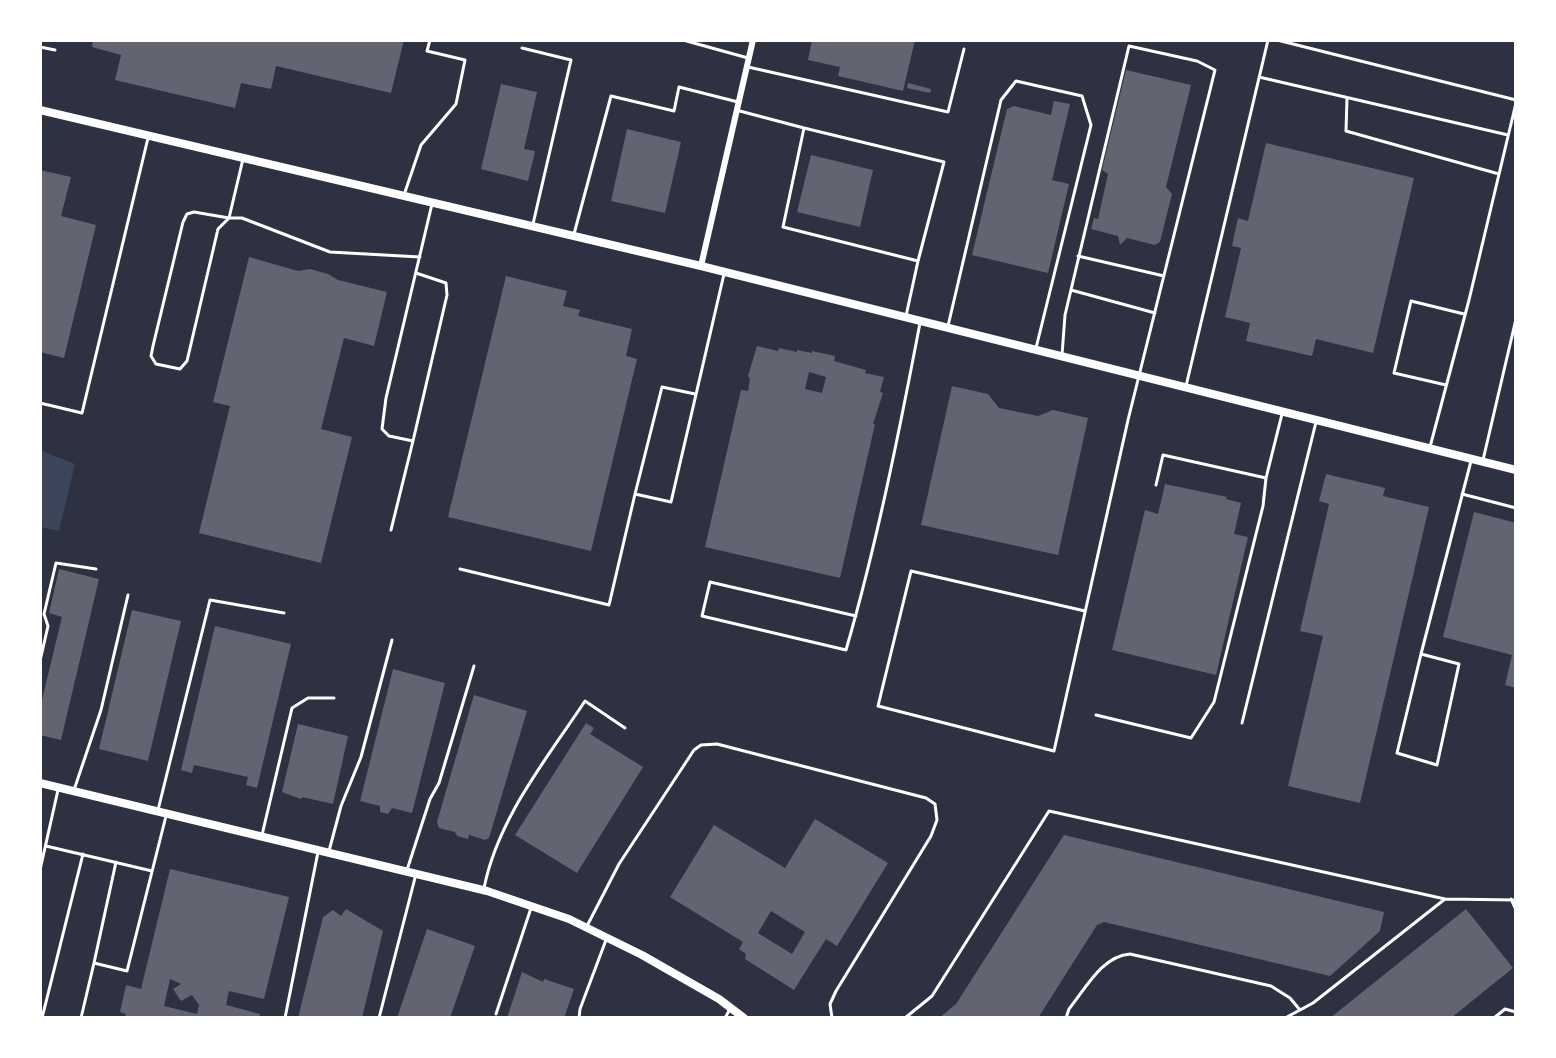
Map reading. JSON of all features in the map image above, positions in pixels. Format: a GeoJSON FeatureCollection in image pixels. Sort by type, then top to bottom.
{"type":"FeatureCollection","features":[{"type":"Feature","properties":{"kind":"street"},"geometry":{"type":"LineString","coordinates":[[701,266],[753,40]]}},
{"type":"Feature","properties":{"kind":"street"},"geometry":{"type":"LineString","coordinates":[[40,110],[701,266],[1515,470]]}},
{"type":"Feature","properties":{"kind":"street"},"geometry":{"type":"LineString","coordinates":[[40,783],[484,890],[531,906],[607,938],[710,993],[744,1017]]}},
{"type":"Feature","properties":{"kind":"lane"},"geometry":{"type":"LineString","coordinates":[[404,196],[421,145],[456,104],[463,81],[465,60],[427,51],[430,40]]}},
{"type":"Feature","properties":{"kind":"lane"},"geometry":{"type":"LineString","coordinates":[[683,40],[748,58]]}},
{"type":"Feature","properties":{"kind":"lane"},"geometry":{"type":"LineString","coordinates":[[1186,388],[1268,40]]}},
{"type":"Feature","properties":{"kind":"lane"},"geometry":{"type":"LineString","coordinates":[[1277,40],[1515,102],[1465,314],[1429,449]]}},
{"type":"Feature","properties":{"kind":"lane"},"geometry":{"type":"LineString","coordinates":[[1062,357],[1065,315],[1129,46],[1197,61],[1215,70],[1141,376],[1128,420],[1054,751],[878,706],[911,571],[1085,611]]}},
{"type":"Feature","properties":{"kind":"lane"},"geometry":{"type":"LineString","coordinates":[[40,47],[55,50]]}},
{"type":"Feature","properties":{"kind":"lane"},"geometry":{"type":"LineString","coordinates":[[522,48],[571,60],[533,226]]}},
{"type":"Feature","properties":{"kind":"lane"},"geometry":{"type":"LineString","coordinates":[[746,67],[948,112],[964,49]]}},
{"type":"Feature","properties":{"kind":"lane"},"geometry":{"type":"LineString","coordinates":[[1259,77],[1508,135]]}},
{"type":"Feature","properties":{"kind":"lane"},"geometry":{"type":"LineString","coordinates":[[948,328],[1001,100],[1016,81],[1082,96],[1090,125],[1036,350]]}},
{"type":"Feature","properties":{"kind":"lane"},"geometry":{"type":"LineString","coordinates":[[573,236],[611,96],[674,111],[679,87],[738,102]]}},
{"type":"Feature","properties":{"kind":"lane"},"geometry":{"type":"LineString","coordinates":[[1347,98],[1346,131],[1499,174]]}},
{"type":"Feature","properties":{"kind":"lane"},"geometry":{"type":"LineString","coordinates":[[736,110],[944,162],[905,317]]}},
{"type":"Feature","properties":{"kind":"lane"},"geometry":{"type":"LineString","coordinates":[[804,128],[783,227],[918,261]]}},
{"type":"Feature","properties":{"kind":"lane"},"geometry":{"type":"LineString","coordinates":[[40,403],[82,413],[149,135]]}},
{"type":"Feature","properties":{"kind":"lane"},"geometry":{"type":"LineString","coordinates":[[243,158],[229,218],[218,229],[187,361],[180,369],[156,364],[151,356],[153,346],[187,214],[194,212],[229,218],[242,218],[330,252],[420,256]]}},
{"type":"Feature","properties":{"kind":"lane"},"geometry":{"type":"LineString","coordinates":[[412,441],[388,435],[382,429],[386,398],[432,202]]}},
{"type":"Feature","properties":{"kind":"lane"},"geometry":{"type":"LineString","coordinates":[[1078,256],[1164,276]]}},
{"type":"Feature","properties":{"kind":"lane"},"geometry":{"type":"LineString","coordinates":[[635,494],[671,502],[724,272]]}},
{"type":"Feature","properties":{"kind":"lane"},"geometry":{"type":"LineString","coordinates":[[391,530],[447,295],[446,283],[416,273]]}},
{"type":"Feature","properties":{"kind":"lane"},"geometry":{"type":"LineString","coordinates":[[1071,290],[1155,313]]}},
{"type":"Feature","properties":{"kind":"lane"},"geometry":{"type":"LineString","coordinates":[[1446,385],[1394,373],[1411,302],[1465,314]]}},
{"type":"Feature","properties":{"kind":"lane"},"geometry":{"type":"LineString","coordinates":[[1483,462],[1513,340],[1515,319]]}},
{"type":"Feature","properties":{"kind":"lane"},"geometry":{"type":"LineString","coordinates":[[856,616],[710,582],[702,616],[846,650],[856,616],[898,440],[921,321]]}},
{"type":"Feature","properties":{"kind":"lane"},"geometry":{"type":"LineString","coordinates":[[460,568],[609,605],[662,387],[696,395]]}},
{"type":"Feature","properties":{"kind":"lane"},"geometry":{"type":"LineString","coordinates":[[1096,715],[1191,738],[1214,702],[1263,506],[1266,478],[1282,412]]}},
{"type":"Feature","properties":{"kind":"lane"},"geometry":{"type":"LineString","coordinates":[[1242,723],[1317,421]]}},
{"type":"Feature","properties":{"kind":"lane"},"geometry":{"type":"LineString","coordinates":[[1156,485],[1163,455],[1266,478]]}},
{"type":"Feature","properties":{"kind":"lane"},"geometry":{"type":"LineString","coordinates":[[1421,654],[1459,664],[1437,765],[1397,753],[1421,654],[1471,459]]}},
{"type":"Feature","properties":{"kind":"lane"},"geometry":{"type":"LineString","coordinates":[[1462,494],[1515,508]]}},
{"type":"Feature","properties":{"kind":"lane"},"geometry":{"type":"LineString","coordinates":[[40,661],[48,626],[44,614],[56,563],[96,569]]}},
{"type":"Feature","properties":{"kind":"lane"},"geometry":{"type":"LineString","coordinates":[[74,792],[100,710],[128,594]]}},
{"type":"Feature","properties":{"kind":"lane"},"geometry":{"type":"LineString","coordinates":[[94,963],[128,971],[152,871],[162,813],[210,600],[284,613]]}},
{"type":"Feature","properties":{"kind":"lane"},"geometry":{"type":"LineString","coordinates":[[328,853],[341,806],[361,757],[392,640]]}},
{"type":"Feature","properties":{"kind":"lane"},"geometry":{"type":"LineString","coordinates":[[379,1017],[424,814],[439,783],[474,666]]}},
{"type":"Feature","properties":{"kind":"lane"},"geometry":{"type":"LineString","coordinates":[[262,837],[292,708],[308,698],[334,698]]}},
{"type":"Feature","properties":{"kind":"lane"},"geometry":{"type":"LineString","coordinates":[[484,890],[489,863],[502,832],[585,701],[625,728]]}},
{"type":"Feature","properties":{"kind":"lane"},"geometry":{"type":"LineString","coordinates":[[586,928],[619,864],[694,750],[701,746],[717,744],[926,798],[934,804],[938,820],[931,836],[836,991],[830,1004],[832,1017]]}},
{"type":"Feature","properties":{"kind":"lane"},"geometry":{"type":"LineString","coordinates":[[40,870],[58,788]]}},
{"type":"Feature","properties":{"kind":"lane"},"geometry":{"type":"LineString","coordinates":[[905,1017],[932,996],[1049,811],[1445,899],[1513,899],[1515,910]]}},
{"type":"Feature","properties":{"kind":"lane"},"geometry":{"type":"LineString","coordinates":[[46,846],[152,871]]}},
{"type":"Feature","properties":{"kind":"lane"},"geometry":{"type":"LineString","coordinates":[[285,1017],[318,850]]}},
{"type":"Feature","properties":{"kind":"lane"},"geometry":{"type":"LineString","coordinates":[[42,1017],[83,854]]}},
{"type":"Feature","properties":{"kind":"lane"},"geometry":{"type":"LineString","coordinates":[[81,1017],[117,862]]}},
{"type":"Feature","properties":{"kind":"lane"},"geometry":{"type":"LineString","coordinates":[[1285,1017],[1313,1003],[1445,899]]}},
{"type":"Feature","properties":{"kind":"lane"},"geometry":{"type":"LineString","coordinates":[[496,1014],[531,906]]}},
{"type":"Feature","properties":{"kind":"lane"},"geometry":{"type":"LineString","coordinates":[[579,1017],[607,938]]}},
{"type":"Feature","properties":{"kind":"lane"},"geometry":{"type":"LineString","coordinates":[[1066,1017],[1106,963],[1114,957],[1130,954],[1271,986],[1290,998],[1300,1010]]}},
{"type":"Feature","properties":{"kind":"lane"},"geometry":{"type":"LineString","coordinates":[[725,1017],[731,1008]]}},
{"type":"Feature","properties":{"kind":"lane"},"geometry":{"type":"LineString","coordinates":[[1494,1017],[1505,1009],[1515,1012]]}},
{"type":"Feature","properties":{"kind":"shaded area"},"geometry":{"type":"Polygon","coordinates":[[[40,450],[75,464],[59,531],[41,527],[40,450]]]}},
{"type":"Feature","properties":{"kind":"building"},"geometry":{"type":"Polygon","coordinates":[[[93,40],[404,40],[391,93],[276,66],[271,89],[241,83],[235,108],[115,80],[121,55],[92,47],[93,40]]]}},
{"type":"Feature","properties":{"kind":"building"},"geometry":{"type":"Polygon","coordinates":[[[812,40],[915,40],[903,91],[838,76],[840,67],[808,60],[812,40]]]}},
{"type":"Feature","properties":{"kind":"building"},"geometry":{"type":"Polygon","coordinates":[[[1126,70],[1191,85],[1166,187],[1172,194],[1160,242],[1155,245],[1127,238],[1120,245],[1118,236],[1091,229],[1094,218],[1098,219],[1108,174],[1102,170],[1126,70]]]}},
{"type":"Feature","properties":{"kind":"building"},"geometry":{"type":"Polygon","coordinates":[[[908,83],[931,89],[930,93],[907,88],[908,83]]]}},
{"type":"Feature","properties":{"kind":"building"},"geometry":{"type":"Polygon","coordinates":[[[501,84],[537,92],[524,149],[535,151],[528,181],[481,169],[501,84]]]}},
{"type":"Feature","properties":{"kind":"building"},"geometry":{"type":"Polygon","coordinates":[[[1054,101],[1070,104],[1052,180],[1069,184],[1048,273],[972,255],[1007,109],[1014,106],[1051,115],[1054,101]]]}},
{"type":"Feature","properties":{"kind":"building"},"geometry":{"type":"Polygon","coordinates":[[[627,129],[681,142],[665,213],[611,201],[627,129]]]}},
{"type":"Feature","properties":{"kind":"building"},"geometry":{"type":"Polygon","coordinates":[[[1266,143],[1414,178],[1373,353],[1316,339],[1312,356],[1246,341],[1250,323],[1225,317],[1241,248],[1232,246],[1238,218],[1248,221],[1266,143]]]}},
{"type":"Feature","properties":{"kind":"building"},"geometry":{"type":"Polygon","coordinates":[[[811,155],[873,170],[860,227],[797,212],[811,155]]]}},
{"type":"Feature","properties":{"kind":"building"},"geometry":{"type":"Polygon","coordinates":[[[40,170],[71,177],[61,216],[96,225],[64,358],[40,352],[40,170]]]}},
{"type":"Feature","properties":{"kind":"building"},"geometry":{"type":"Polygon","coordinates":[[[249,257],[298,271],[310,269],[328,274],[338,280],[387,292],[374,346],[344,338],[321,429],[352,437],[321,563],[199,533],[230,406],[213,402],[249,257]]]}},
{"type":"Feature","properties":{"kind":"building"},"geometry":{"type":"Polygon","coordinates":[[[506,276],[567,291],[563,306],[580,310],[578,316],[632,329],[626,356],[637,359],[591,551],[448,517],[506,276]]]}},
{"type":"Feature","properties":{"kind":"building"},"geometry":{"type":"Polygon","coordinates":[[[757,346],[778,351],[779,348],[835,356],[834,361],[866,370],[865,373],[884,377],[880,392],[883,393],[873,424],[875,424],[840,578],[705,547],[741,390],[748,391],[750,379],[748,376],[757,346]],[[809,372],[805,389],[822,393],[826,377],[809,372]]]}},
{"type":"Feature","properties":{"kind":"building"},"geometry":{"type":"Polygon","coordinates":[[[952,386],[988,394],[999,408],[1038,416],[1053,410],[1088,418],[1058,555],[921,525],[952,386]]]}},
{"type":"Feature","properties":{"kind":"building"},"geometry":{"type":"Polygon","coordinates":[[[1326,474],[1385,488],[1383,496],[1429,507],[1360,803],[1288,786],[1323,636],[1300,631],[1329,504],[1319,501],[1326,474]]]}},
{"type":"Feature","properties":{"kind":"building"},"geometry":{"type":"Polygon","coordinates":[[[1165,484],[1227,497],[1226,499],[1241,503],[1234,534],[1248,537],[1216,675],[1112,650],[1145,510],[1158,514],[1165,484]]]}},
{"type":"Feature","properties":{"kind":"building"},"geometry":{"type":"Polygon","coordinates":[[[1474,512],[1516,523],[1516,688],[1505,685],[1512,655],[1443,637],[1474,512]]]}},
{"type":"Feature","properties":{"kind":"building"},"geometry":{"type":"Polygon","coordinates":[[[59,569],[99,579],[61,740],[40,735],[40,708],[62,617],[49,613],[59,569]]]}},
{"type":"Feature","properties":{"kind":"building"},"geometry":{"type":"Polygon","coordinates":[[[132,610],[181,621],[148,761],[99,749],[132,610]]]}},
{"type":"Feature","properties":{"kind":"building"},"geometry":{"type":"Polygon","coordinates":[[[215,626],[291,644],[257,788],[246,785],[248,777],[194,765],[192,773],[181,770],[215,626]]]}},
{"type":"Feature","properties":{"kind":"building"},"geometry":{"type":"Polygon","coordinates":[[[393,669],[445,683],[412,813],[392,808],[388,814],[380,812],[380,806],[360,801],[393,669]]]}},
{"type":"Feature","properties":{"kind":"building"},"geometry":{"type":"Polygon","coordinates":[[[474,695],[527,711],[489,838],[485,840],[469,835],[468,839],[457,836],[455,832],[439,828],[437,822],[474,695]]]}},
{"type":"Feature","properties":{"kind":"building"},"geometry":{"type":"Polygon","coordinates":[[[586,723],[594,728],[590,734],[643,767],[577,873],[515,835],[586,723]]]}},
{"type":"Feature","properties":{"kind":"building"},"geometry":{"type":"Polygon","coordinates":[[[298,724],[348,736],[333,804],[302,797],[301,799],[282,792],[298,724]]]}},
{"type":"Feature","properties":{"kind":"building"},"geometry":{"type":"Polygon","coordinates":[[[815,819],[888,863],[837,946],[826,939],[794,990],[745,959],[746,954],[739,949],[743,942],[670,897],[714,825],[785,868],[815,819]],[[771,911],[758,933],[792,954],[805,932],[771,911]]]}},
{"type":"Feature","properties":{"kind":"building"},"geometry":{"type":"Polygon","coordinates":[[[1064,835],[1384,912],[1380,931],[1330,976],[1104,922],[1097,925],[1038,1018],[939,1018],[956,1004],[1064,835]]]}},
{"type":"Feature","properties":{"kind":"building"},"geometry":{"type":"Polygon","coordinates":[[[170,869],[289,897],[264,999],[229,991],[226,1005],[260,1014],[259,1018],[125,1018],[126,1014],[120,1012],[126,985],[141,989],[170,869]],[[170,979],[164,1006],[197,1014],[199,1005],[192,995],[181,1001],[173,989],[181,984],[170,979]]]}},
{"type":"Feature","properties":{"kind":"building"},"geometry":{"type":"Polygon","coordinates":[[[346,909],[383,931],[362,1018],[298,1018],[323,917],[333,910],[341,916],[346,909]]]}},
{"type":"Feature","properties":{"kind":"building"},"geometry":{"type":"Polygon","coordinates":[[[1466,909],[1513,968],[1451,1018],[1330,1018],[1466,909]]]}},
{"type":"Feature","properties":{"kind":"building"},"geometry":{"type":"Polygon","coordinates":[[[427,929],[475,946],[450,1018],[397,1018],[427,929]]]}},
{"type":"Feature","properties":{"kind":"building"},"geometry":{"type":"Polygon","coordinates":[[[522,972],[543,982],[544,979],[574,989],[564,1018],[507,1018],[522,972]]]}}]}
